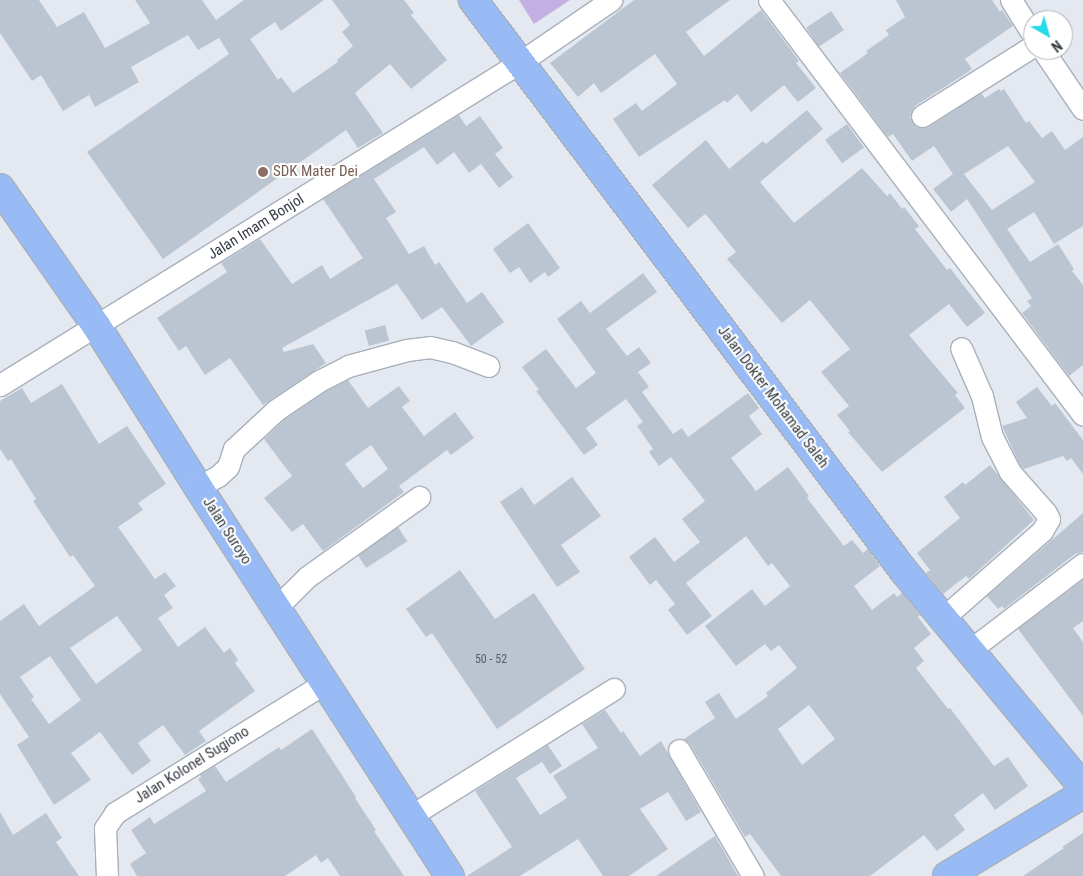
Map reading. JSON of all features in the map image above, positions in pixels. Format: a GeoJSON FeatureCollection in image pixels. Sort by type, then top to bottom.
{"type":"FeatureCollection","features":[{"type":"Feature","properties":{"kind":"main road","name":"Jalan Dokter Mohamad Saleh"},"geometry":{"type":"LineString","coordinates":[[473,0],[903,570],[1083,787]]}},
{"type":"Feature","properties":{"kind":"main road","name":"Jalan Suroyo"},"geometry":{"type":"LineString","coordinates":[[0,188],[97,326],[198,487],[450,876]]}},
{"type":"Feature","properties":{"kind":"main road"},"geometry":{"type":"LineString","coordinates":[[947,876],[1083,794]]}},
{"type":"Feature","properties":{"kind":"street","name":"Jalan Imam Bonjol"},"geometry":{"type":"LineString","coordinates":[[0,386],[519,63],[611,0]]}},
{"type":"Feature","properties":{"kind":"street"},"geometry":{"type":"LineString","coordinates":[[769,0],[1083,415]]}},
{"type":"Feature","properties":{"kind":"street"},"geometry":{"type":"LineString","coordinates":[[1011,0],[1023,19]]}},
{"type":"Feature","properties":{"kind":"street"},"geometry":{"type":"LineString","coordinates":[[922,116],[1023,52]]}},
{"type":"Feature","properties":{"kind":"street"},"geometry":{"type":"LineString","coordinates":[[1050,60],[1083,109]]}},
{"type":"Feature","properties":{"kind":"street"},"geometry":{"type":"LineString","coordinates":[[198,487],[218,476],[228,466],[234,449],[276,410],[319,381],[348,366],[407,350],[430,347],[452,352],[488,366]]}},
{"type":"Feature","properties":{"kind":"street"},"geometry":{"type":"LineString","coordinates":[[943,618],[1042,531],[1048,519],[1046,513],[1010,472],[992,437],[982,396],[961,348]]}},
{"type":"Feature","properties":{"kind":"street"},"geometry":{"type":"LineString","coordinates":[[276,607],[307,577],[419,498]]}},
{"type":"Feature","properties":{"kind":"street"},"geometry":{"type":"LineString","coordinates":[[970,650],[1083,564]]}},
{"type":"Feature","properties":{"kind":"street","name":"Jalan Kolonel Sugiono"},"geometry":{"type":"LineString","coordinates":[[107,876],[104,828],[115,813],[326,682]]}},
{"type":"Feature","properties":{"kind":"street"},"geometry":{"type":"LineString","coordinates":[[412,815],[614,689]]}},
{"type":"Feature","properties":{"kind":"street"},"geometry":{"type":"LineString","coordinates":[[679,750],[754,876]]}},
{"type":"Feature","properties":{"kind":"shaded area"},"geometry":{"type":"Polygon","coordinates":[[[519,0],[570,0],[534,24],[519,0]]]}},
{"type":"Feature","properties":{"kind":"building"},"geometry":{"type":"Polygon","coordinates":[[[0,0],[39,0],[57,27],[84,12],[105,48],[150,23],[135,0],[202,0],[216,20],[244,0],[324,0],[281,31],[275,22],[250,39],[278,80],[281,77],[293,93],[338,62],[337,60],[353,46],[342,32],[350,25],[332,0],[404,0],[414,13],[411,15],[447,60],[411,89],[390,64],[355,93],[383,133],[358,148],[346,130],[163,259],[87,152],[229,54],[219,38],[198,50],[188,35],[131,67],[139,82],[95,107],[89,95],[63,111],[41,75],[32,81],[0,33],[0,0]]]}},
{"type":"Feature","properties":{"kind":"building"},"geometry":{"type":"Polygon","coordinates":[[[634,0],[730,0],[686,32],[704,56],[761,10],[799,61],[796,63],[816,88],[798,102],[784,85],[751,112],[737,94],[727,103],[725,100],[639,157],[613,119],[636,103],[642,111],[677,84],[655,54],[601,93],[594,83],[578,97],[550,63],[634,0]]]}},
{"type":"Feature","properties":{"kind":"building"},"geometry":{"type":"Polygon","coordinates":[[[896,0],[992,0],[1013,26],[965,59],[972,69],[915,106],[910,117],[916,127],[929,127],[981,93],[985,98],[999,89],[1001,91],[1004,89],[1026,123],[1029,121],[1042,138],[1052,131],[1065,150],[1083,137],[1083,226],[1054,244],[1034,212],[1007,229],[1030,262],[1058,244],[1074,269],[1072,271],[1083,285],[1083,365],[1069,376],[1022,313],[1031,306],[1027,301],[1032,298],[967,199],[951,212],[933,189],[953,174],[934,146],[912,161],[893,134],[888,137],[840,73],[889,35],[886,30],[905,17],[896,0]],[[1008,146],[964,174],[992,210],[1035,182],[1008,146]]]}},
{"type":"Feature","properties":{"kind":"building"},"geometry":{"type":"Polygon","coordinates":[[[831,11],[844,30],[819,47],[806,28],[831,11]]]}},
{"type":"Feature","properties":{"kind":"building"},"geometry":{"type":"Polygon","coordinates":[[[807,110],[823,129],[760,182],[794,223],[862,168],[887,196],[890,193],[902,209],[904,207],[919,226],[915,229],[947,270],[950,268],[985,313],[967,327],[949,304],[909,335],[958,393],[955,395],[965,408],[882,472],[848,432],[850,431],[837,415],[849,406],[821,372],[850,349],[810,300],[782,323],[727,259],[736,252],[708,217],[705,214],[688,228],[652,185],[706,140],[729,169],[763,141],[766,144],[807,110]]]}},
{"type":"Feature","properties":{"kind":"building"},"geometry":{"type":"Polygon","coordinates":[[[459,115],[466,126],[480,116],[503,148],[495,154],[513,177],[499,188],[481,164],[469,173],[454,152],[437,165],[424,147],[374,179],[396,212],[386,218],[409,254],[424,246],[435,265],[439,262],[467,303],[482,292],[504,322],[471,346],[442,307],[422,320],[397,284],[282,348],[284,352],[313,344],[326,363],[263,405],[230,358],[205,375],[186,346],[179,351],[157,318],[227,272],[221,263],[260,239],[292,284],[322,265],[330,279],[363,258],[323,199],[459,115]]]}},
{"type":"Feature","properties":{"kind":"building"},"geometry":{"type":"Polygon","coordinates":[[[847,124],[864,147],[842,163],[825,140],[847,124]]]}},
{"type":"Feature","properties":{"kind":"building"},"geometry":{"type":"Polygon","coordinates":[[[528,223],[560,268],[548,277],[545,272],[530,283],[519,267],[510,273],[493,249],[528,223]]]}},
{"type":"Feature","properties":{"kind":"building"},"geometry":{"type":"Polygon","coordinates":[[[643,273],[657,292],[606,329],[627,356],[639,347],[651,363],[638,372],[649,387],[642,392],[673,434],[682,428],[688,437],[748,393],[759,408],[749,416],[762,434],[731,458],[756,491],[788,467],[809,496],[807,498],[844,546],[852,540],[863,553],[868,549],[880,566],[854,586],[872,610],[894,593],[897,597],[902,593],[920,615],[918,617],[931,634],[914,648],[924,661],[916,668],[948,709],[950,708],[994,766],[1008,757],[1028,786],[995,810],[983,793],[954,815],[965,830],[937,851],[924,835],[870,876],[781,876],[750,834],[745,837],[690,744],[684,739],[715,718],[705,702],[719,693],[736,719],[768,696],[766,693],[797,668],[779,645],[771,651],[765,644],[736,666],[705,626],[752,589],[765,606],[790,586],[772,563],[768,566],[746,536],[686,583],[712,616],[687,635],[668,610],[675,604],[656,580],[650,585],[629,557],[655,537],[674,562],[700,542],[682,519],[705,501],[671,457],[659,466],[649,452],[653,449],[637,426],[643,422],[626,399],[586,428],[598,445],[584,455],[536,391],[539,390],[522,367],[546,349],[576,388],[596,373],[557,319],[581,301],[590,313],[643,273]],[[809,705],[778,729],[802,765],[835,739],[809,705]]]}},
{"type":"Feature","properties":{"kind":"building"},"geometry":{"type":"Polygon","coordinates":[[[385,325],[389,340],[369,346],[365,330],[385,325]]]}},
{"type":"Feature","properties":{"kind":"building"},"geometry":{"type":"Polygon","coordinates":[[[348,380],[368,408],[399,386],[410,401],[402,407],[424,436],[455,412],[474,438],[451,455],[447,450],[399,486],[404,492],[323,551],[303,524],[292,532],[264,498],[292,476],[264,439],[284,420],[325,392],[348,380]],[[371,445],[345,464],[363,488],[388,469],[371,445]]]}},
{"type":"Feature","properties":{"kind":"building"},"geometry":{"type":"Polygon","coordinates":[[[62,384],[99,444],[127,426],[166,484],[138,503],[143,510],[118,527],[155,579],[165,572],[176,586],[164,595],[173,608],[158,618],[178,647],[205,627],[224,653],[230,648],[238,660],[235,663],[255,691],[199,731],[206,741],[185,755],[163,725],[138,743],[151,761],[132,775],[100,732],[71,753],[91,780],[54,805],[17,745],[29,737],[0,694],[0,621],[24,604],[39,626],[95,586],[73,555],[70,557],[33,501],[36,499],[11,459],[8,461],[0,449],[0,401],[22,388],[31,403],[62,384]],[[117,616],[70,648],[96,684],[142,650],[117,616]],[[50,656],[20,677],[34,697],[31,699],[49,724],[81,700],[50,656]]]}},
{"type":"Feature","properties":{"kind":"building"},"geometry":{"type":"Polygon","coordinates":[[[1037,387],[1052,406],[1055,403],[1083,440],[1083,474],[1071,458],[1067,461],[1063,456],[1024,469],[1020,465],[1002,426],[1027,418],[1016,402],[1037,387]]]}},
{"type":"Feature","properties":{"kind":"building"},"geometry":{"type":"Polygon","coordinates":[[[990,465],[1034,520],[969,579],[966,576],[943,594],[926,573],[930,570],[917,553],[960,518],[944,497],[963,482],[965,485],[990,465]]]}},
{"type":"Feature","properties":{"kind":"building"},"geometry":{"type":"Polygon","coordinates":[[[572,477],[601,516],[561,545],[580,572],[557,587],[500,502],[522,487],[534,505],[572,477]]]}},
{"type":"Feature","properties":{"kind":"building"},"geometry":{"type":"Polygon","coordinates":[[[1083,513],[1083,552],[1075,554],[1004,609],[1002,606],[998,609],[987,596],[1083,513]]]}},
{"type":"Feature","properties":{"kind":"building"},"geometry":{"type":"Polygon","coordinates":[[[398,527],[407,541],[366,568],[357,554],[398,527]]]}},
{"type":"Feature","properties":{"kind":"building"},"geometry":{"type":"Polygon","coordinates":[[[460,570],[495,619],[534,593],[585,669],[497,729],[432,633],[426,637],[406,609],[460,570]]]}},
{"type":"Feature","properties":{"kind":"building"},"geometry":{"type":"Polygon","coordinates":[[[1083,580],[1083,621],[1073,628],[1083,642],[1083,716],[1018,629],[1083,580]]]}},
{"type":"Feature","properties":{"kind":"building"},"geometry":{"type":"Polygon","coordinates":[[[605,710],[621,733],[623,731],[640,756],[661,741],[701,812],[686,821],[668,792],[640,809],[668,849],[629,876],[603,876],[578,839],[520,876],[467,876],[512,847],[475,791],[548,745],[562,766],[550,774],[542,762],[516,778],[540,815],[567,798],[553,776],[598,748],[582,724],[605,710]]]}},
{"type":"Feature","properties":{"kind":"building"},"geometry":{"type":"Polygon","coordinates":[[[312,729],[356,797],[376,830],[374,831],[404,876],[340,876],[328,858],[321,863],[316,855],[285,876],[137,876],[130,864],[146,853],[131,830],[150,817],[154,824],[206,791],[198,779],[201,777],[200,775],[215,766],[226,782],[279,747],[281,750],[312,729]]]}},
{"type":"Feature","properties":{"kind":"building"},"geometry":{"type":"Polygon","coordinates":[[[0,812],[13,835],[46,813],[62,838],[56,842],[79,876],[0,876],[0,812]]]}},
{"type":"Feature","properties":{"kind":"building"},"geometry":{"type":"Polygon","coordinates":[[[1083,833],[1083,876],[1023,876],[1064,848],[1062,847],[1083,833]]]}},
{"type":"Feature","properties":{"kind":"building"},"geometry":{"type":"Polygon","coordinates":[[[715,836],[738,876],[656,876],[715,836]]]}},
{"type":"Feature","properties":{"kind":"place","name":"SDK Mater Dei"},"geometry":{"type":"Point","coordinates":[263,172]}}]}
